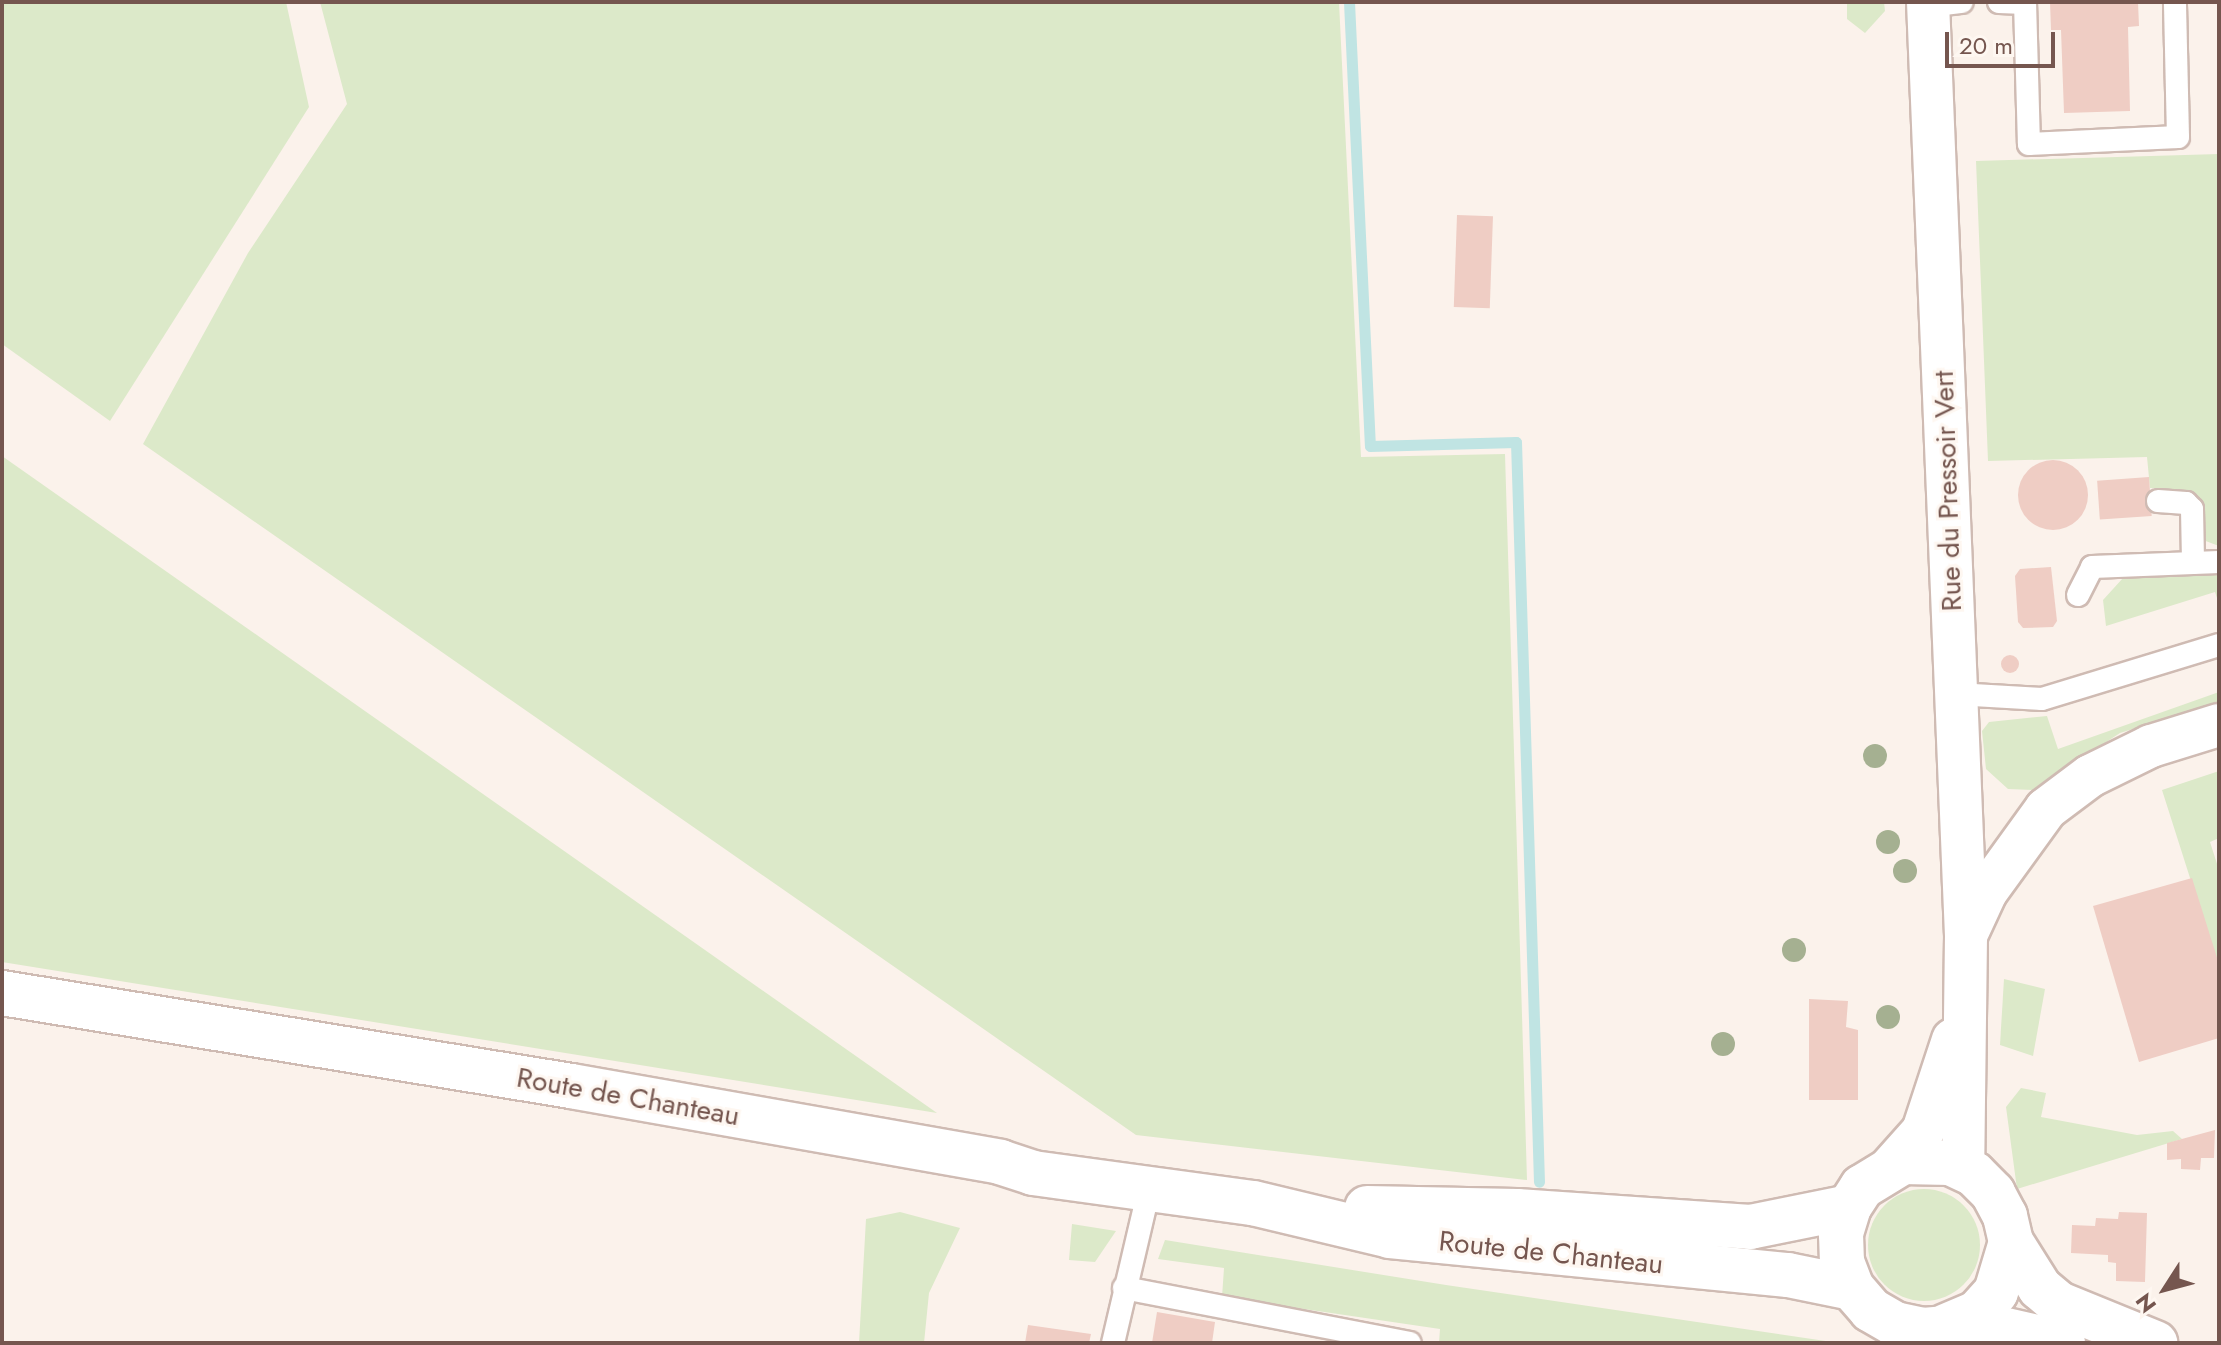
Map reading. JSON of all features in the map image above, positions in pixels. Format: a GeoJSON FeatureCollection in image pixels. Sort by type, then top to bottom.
{"type":"FeatureCollection","features":[{"type":"Feature","properties":{"kind":"main road","name":"Route de Chanteau"},"geometry":{"type":"LineString","coordinates":[[2,993],[571,1086],[1000,1162],[1033,1173],[1253,1203],[1390,1236],[1788,1275],[1852,1288]]}},
{"type":"Feature","properties":{"kind":"main road"},"geometry":{"type":"LineString","coordinates":[[2063,1343],[1984,1325],[1923,1330],[1895,1324],[1871,1310],[1852,1288],[1842,1262],[1841,1234],[1849,1207],[1862,1187],[1891,1167],[1926,1159],[1963,1169],[1993,1193],[2011,1242],[2040,1288],[2059,1304],[2155,1343]]}},
{"type":"Feature","properties":{"kind":"main road","name":"Route de Chanteau"},"geometry":{"type":"LineString","coordinates":[[1253,1203],[1517,1211],[1750,1227],[1849,1207]]}},
{"type":"Feature","properties":{"kind":"main road"},"geometry":{"type":"LineString","coordinates":[[1946,1326],[1977,1313],[1996,1292],[2011,1242]]}},
{"type":"Feature","properties":{"kind":"street","name":"Rue du Pressoir Vert"},"geometry":{"type":"LineString","coordinates":[[1939,3],[1956,694],[1966,936],[1963,1169]]}},
{"type":"Feature","properties":{"kind":"street"},"geometry":{"type":"LineString","coordinates":[[1966,936],[1986,892],[2046,809],[2090,776],[2151,746],[2219,725]]}},
{"type":"Feature","properties":{"kind":"street","name":"Rue du Pressoir Vert"},"geometry":{"type":"LineString","coordinates":[[1891,1167],[1923,1131],[1947,1072],[1966,981]]}},
{"type":"Feature","properties":{"kind":"lane"},"geometry":{"type":"LineString","coordinates":[[1999,2],[2025,2],[2029,144],[2178,137],[2175,2]]}},
{"type":"Feature","properties":{"kind":"lane"},"geometry":{"type":"LineString","coordinates":[[2158,501],[2186,503],[2192,509],[2193,563]]}},
{"type":"Feature","properties":{"kind":"lane"},"geometry":{"type":"LineString","coordinates":[[2078,595],[2092,567],[2219,562]]}},
{"type":"Feature","properties":{"kind":"lane"},"geometry":{"type":"LineString","coordinates":[[1956,694],[2042,699],[2219,645]]}},
{"type":"Feature","properties":{"kind":"lane"},"geometry":{"type":"LineString","coordinates":[[1113,1343],[1149,1189]]}},
{"type":"Feature","properties":{"kind":"lane"},"geometry":{"type":"LineString","coordinates":[[1124,1288],[1410,1343]]}},
{"type":"Feature","properties":{"kind":"green space"},"geometry":{"type":"Polygon","coordinates":[[[2,2],[286,2],[309,107],[110,421],[2,344],[2,2]]]}},
{"type":"Feature","properties":{"kind":"green space"},"geometry":{"type":"Polygon","coordinates":[[[320,2],[1339,2],[1361,457],[1505,454],[1527,1180],[1136,1135],[143,444],[248,253],[347,104],[320,2]]]}},
{"type":"Feature","properties":{"kind":"green space"},"geometry":{"type":"Polygon","coordinates":[[[1847,2],[1884,2],[1885,11],[1865,33],[1847,19],[1847,2]]]}},
{"type":"Feature","properties":{"kind":"green space"},"geometry":{"type":"Polygon","coordinates":[[[2219,154],[2219,546],[2203,540],[2194,497],[2185,490],[2150,488],[2147,457],[1988,461],[1976,161],[2219,154]]]}},
{"type":"Feature","properties":{"kind":"green space"},"geometry":{"type":"Polygon","coordinates":[[[2,456],[937,1113],[2,962],[2,456]]]}},
{"type":"Feature","properties":{"kind":"green space"},"geometry":{"type":"Polygon","coordinates":[[[2219,574],[2219,604],[2215,592],[2106,626],[2103,600],[2123,578],[2219,574]]]}},
{"type":"Feature","properties":{"kind":"green space"},"geometry":{"type":"Polygon","coordinates":[[[2219,692],[2219,702],[2120,733],[2033,790],[2008,789],[1986,769],[1982,731],[1989,722],[2047,716],[2058,749],[2219,692]]]}},
{"type":"Feature","properties":{"kind":"green space"},"geometry":{"type":"Polygon","coordinates":[[[2219,771],[2219,838],[2210,842],[2219,870],[2219,969],[2162,790],[2219,771]]]}},
{"type":"Feature","properties":{"kind":"green space"},"geometry":{"type":"Polygon","coordinates":[[[2004,979],[2045,989],[2033,1056],[2000,1045],[2004,979]]]}},
{"type":"Feature","properties":{"kind":"green space"},"geometry":{"type":"Polygon","coordinates":[[[2021,1088],[2046,1093],[2041,1117],[2137,1135],[2173,1131],[2182,1139],[2017,1189],[2006,1107],[2021,1088]]]}},
{"type":"Feature","properties":{"kind":"green space"},"geometry":{"type":"Polygon","coordinates":[[[1924,1189],[1945,1193],[1964,1205],[1976,1224],[1980,1245],[1976,1266],[1964,1285],[1945,1297],[1924,1301],[1903,1297],[1884,1285],[1872,1266],[1868,1245],[1872,1224],[1884,1205],[1903,1193],[1924,1189]]]}},
{"type":"Feature","properties":{"kind":"green space"},"geometry":{"type":"Polygon","coordinates":[[[900,1212],[960,1228],[929,1293],[924,1343],[859,1343],[866,1219],[900,1212]]]}},
{"type":"Feature","properties":{"kind":"green space"},"geometry":{"type":"Polygon","coordinates":[[[1072,1224],[1116,1231],[1095,1262],[1069,1260],[1072,1224]]]}},
{"type":"Feature","properties":{"kind":"green space"},"geometry":{"type":"Polygon","coordinates":[[[1165,1240],[1839,1343],[1439,1343],[1440,1329],[1222,1297],[1224,1268],[1158,1259],[1165,1240]]]}},
{"type":"Feature","properties":{"kind":"building"},"geometry":{"type":"Polygon","coordinates":[[[2050,2],[2138,2],[2139,26],[2128,27],[2130,111],[2064,113],[2061,30],[2051,30],[2050,2]]]}},
{"type":"Feature","properties":{"kind":"building"},"geometry":{"type":"Polygon","coordinates":[[[1457,215],[1493,216],[1490,308],[1454,307],[1457,215]]]}},
{"type":"Feature","properties":{"kind":"building"},"geometry":{"type":"Polygon","coordinates":[[[2053,460],[2078,470],[2088,495],[2078,520],[2053,530],[2028,520],[2018,495],[2028,470],[2053,460]]]}},
{"type":"Feature","properties":{"kind":"building"},"geometry":{"type":"Polygon","coordinates":[[[2149,477],[2152,516],[2100,520],[2097,481],[2149,477]]]}},
{"type":"Feature","properties":{"kind":"building"},"geometry":{"type":"Polygon","coordinates":[[[2051,567],[2057,621],[2053,627],[2023,628],[2018,622],[2015,576],[2020,569],[2051,567]]]}},
{"type":"Feature","properties":{"kind":"building"},"geometry":{"type":"Polygon","coordinates":[[[2010,655],[2019,664],[2010,673],[2001,664],[2010,655]]]}},
{"type":"Feature","properties":{"kind":"building"},"geometry":{"type":"Polygon","coordinates":[[[2192,878],[2219,964],[2219,1038],[2139,1062],[2093,906],[2192,878]]]}},
{"type":"Feature","properties":{"kind":"building"},"geometry":{"type":"Polygon","coordinates":[[[1809,999],[1848,1001],[1846,1027],[1858,1030],[1858,1100],[1809,1100],[1809,999]]]}},
{"type":"Feature","properties":{"kind":"building"},"geometry":{"type":"Polygon","coordinates":[[[2215,1130],[2214,1158],[2201,1158],[2200,1170],[2181,1169],[2181,1159],[2167,1160],[2167,1143],[2215,1130]]]}},
{"type":"Feature","properties":{"kind":"building"},"geometry":{"type":"Polygon","coordinates":[[[2119,1212],[2147,1213],[2145,1282],[2116,1281],[2116,1263],[2108,1262],[2108,1255],[2071,1253],[2072,1225],[2095,1226],[2096,1218],[2118,1219],[2119,1212]]]}},
{"type":"Feature","properties":{"kind":"building"},"geometry":{"type":"Polygon","coordinates":[[[1157,1312],[1215,1322],[1212,1343],[1152,1343],[1157,1312]]]}},
{"type":"Feature","properties":{"kind":"building"},"geometry":{"type":"Polygon","coordinates":[[[1028,1325],[1091,1334],[1089,1343],[1025,1343],[1028,1325]]]}},
{"type":"Feature","properties":{"kind":"waterway"},"geometry":{"type":"LineString","coordinates":[[1349,2],[1370,446],[1516,442],[1539,1182]]}}]}
